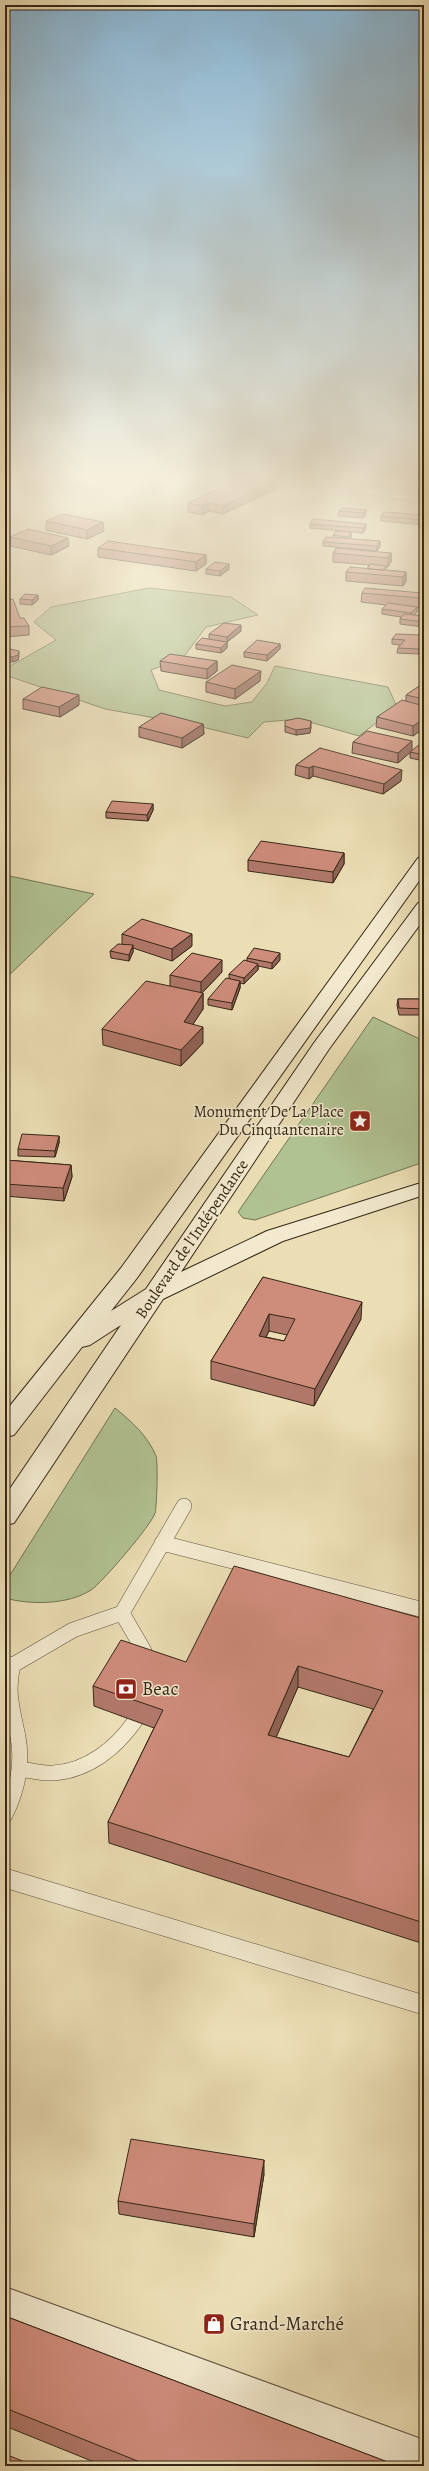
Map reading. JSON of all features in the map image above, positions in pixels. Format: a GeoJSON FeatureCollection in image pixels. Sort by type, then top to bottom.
{"type":"FeatureCollection","features":[{"type":"Feature","properties":{"kind":"main road","name":"Boulevard de l'Indépendance"},"geometry":{"type":"LineString","coordinates":[[5,1429],[65,1351],[129,1273],[424,862]]}},
{"type":"Feature","properties":{"kind":"main road","name":"Boulevard de l'Indépendance"},"geometry":{"type":"LineString","coordinates":[[5,1516],[321,1046],[424,907]]}},
{"type":"Feature","properties":{"kind":"main road"},"geometry":{"type":"LineString","coordinates":[[65,1351],[156,1293],[275,1236],[424,1188]]}},
{"type":"Feature","properties":{"kind":"main road"},"geometry":{"type":"LineString","coordinates":[[5,2306],[424,2460]]}},
{"type":"Feature","properties":{"kind":"lane"},"geometry":{"type":"LineString","coordinates":[[5,1815],[15,1795],[19,1769],[18,1739],[7,1683],[9,1664],[73,1630],[122,1613],[184,1506]]}},
{"type":"Feature","properties":{"kind":"lane"},"geometry":{"type":"LineString","coordinates":[[162,1543],[424,1610]]}},
{"type":"Feature","properties":{"kind":"lane"},"geometry":{"type":"LineString","coordinates":[[122,1613],[144,1651],[141,1668]]}},
{"type":"Feature","properties":{"kind":"lane"},"geometry":{"type":"LineString","coordinates":[[19,1769],[53,1773],[95,1761],[124,1738],[135,1721]]}},
{"type":"Feature","properties":{"kind":"lane"},"geometry":{"type":"LineString","coordinates":[[5,1878],[424,2005]]}},
{"type":"Feature","properties":{"kind":"green space"},"geometry":{"type":"Polygon","coordinates":[[[127,592],[188,592],[231,597],[258,615],[206,627],[183,658],[151,670],[159,690],[225,706],[252,702],[267,683],[275,666],[388,687],[397,707],[359,736],[299,719],[264,722],[248,738],[189,724],[105,709],[5,675],[5,669],[56,640],[34,622],[51,607],[127,592]]]}},
{"type":"Feature","properties":{"kind":"green space"},"geometry":{"type":"Polygon","coordinates":[[[5,875],[94,894],[5,979],[5,875]]]}},
{"type":"Feature","properties":{"kind":"green space"},"geometry":{"type":"Polygon","coordinates":[[[373,1017],[424,1041],[424,1162],[255,1220],[243,1218],[238,1212],[373,1017]]]}},
{"type":"Feature","properties":{"kind":"green space"},"geometry":{"type":"Polygon","coordinates":[[[115,1408],[144,1435],[153,1449],[157,1459],[156,1503],[155,1513],[152,1519],[126,1553],[105,1577],[91,1590],[82,1595],[71,1599],[49,1602],[26,1602],[5,1598],[5,1583],[115,1408]]]}},
{"type":"Feature","properties":{"kind":"building"},"geometry":{"type":"Polygon","coordinates":[[[415,592],[423,593],[420,598],[362,593],[415,592]]]}},
{"type":"Feature","properties":{"kind":"building"},"geometry":{"type":"Polygon","coordinates":[[[25,594],[38,595],[32,600],[20,599],[25,594]]]}},
{"type":"Feature","properties":{"kind":"building"},"geometry":{"type":"Polygon","coordinates":[[[13,599],[20,618],[24,618],[29,626],[5,627],[5,600],[13,599]]]}},
{"type":"Feature","properties":{"kind":"building"},"geometry":{"type":"Polygon","coordinates":[[[388,603],[417,607],[411,613],[382,609],[388,603]]]}},
{"type":"Feature","properties":{"kind":"building"},"geometry":{"type":"Polygon","coordinates":[[[404,614],[424,616],[424,622],[400,619],[404,614]]]}},
{"type":"Feature","properties":{"kind":"building"},"geometry":{"type":"Polygon","coordinates":[[[224,623],[241,625],[227,637],[209,634],[224,623]]]}},
{"type":"Feature","properties":{"kind":"building"},"geometry":{"type":"Polygon","coordinates":[[[396,634],[423,635],[419,649],[398,648],[405,640],[392,639],[396,634]]]}},
{"type":"Feature","properties":{"kind":"building"},"geometry":{"type":"Polygon","coordinates":[[[202,638],[227,642],[221,648],[196,644],[202,638]]]}},
{"type":"Feature","properties":{"kind":"building"},"geometry":{"type":"Polygon","coordinates":[[[257,640],[280,644],[267,655],[244,652],[257,640]]]}},
{"type":"Feature","properties":{"kind":"building"},"geometry":{"type":"Polygon","coordinates":[[[6,648],[19,651],[18,655],[5,657],[6,648]]]}},
{"type":"Feature","properties":{"kind":"building"},"geometry":{"type":"Polygon","coordinates":[[[170,654],[217,661],[207,669],[160,661],[170,654]]]}},
{"type":"Feature","properties":{"kind":"building"},"geometry":{"type":"Polygon","coordinates":[[[232,665],[261,671],[235,689],[206,682],[232,665]]]}},
{"type":"Feature","properties":{"kind":"building"},"geometry":{"type":"Polygon","coordinates":[[[424,683],[424,699],[406,695],[424,683]]]}},
{"type":"Feature","properties":{"kind":"building"},"geometry":{"type":"Polygon","coordinates":[[[42,687],[79,695],[59,707],[23,699],[42,687]]]}},
{"type":"Feature","properties":{"kind":"building"},"geometry":{"type":"Polygon","coordinates":[[[402,700],[424,706],[424,719],[413,726],[377,717],[402,700]]]}},
{"type":"Feature","properties":{"kind":"building"},"geometry":{"type":"Polygon","coordinates":[[[161,713],[203,724],[182,738],[139,727],[161,713]]]}},
{"type":"Feature","properties":{"kind":"building"},"geometry":{"type":"Polygon","coordinates":[[[298,718],[311,721],[310,728],[296,730],[285,726],[285,721],[298,718]]]}},
{"type":"Feature","properties":{"kind":"building"},"geometry":{"type":"Polygon","coordinates":[[[367,731],[412,741],[398,753],[353,742],[367,731]]]}},
{"type":"Feature","properties":{"kind":"building"},"geometry":{"type":"Polygon","coordinates":[[[420,744],[424,745],[424,755],[410,752],[420,744]]]}},
{"type":"Feature","properties":{"kind":"building"},"geometry":{"type":"Polygon","coordinates":[[[320,748],[402,770],[384,784],[313,766],[309,768],[296,765],[320,748]]]}},
{"type":"Feature","properties":{"kind":"building"},"geometry":{"type":"Polygon","coordinates":[[[112,801],[153,804],[147,815],[106,812],[112,801]]]}},
{"type":"Feature","properties":{"kind":"building"},"geometry":{"type":"Polygon","coordinates":[[[261,841],[344,853],[333,872],[248,860],[261,841]]]}},
{"type":"Feature","properties":{"kind":"building"},"geometry":{"type":"Polygon","coordinates":[[[142,919],[192,934],[172,949],[122,934],[142,919]]]}},
{"type":"Feature","properties":{"kind":"building"},"geometry":{"type":"Polygon","coordinates":[[[118,944],[133,945],[129,955],[110,951],[118,944]]]}},
{"type":"Feature","properties":{"kind":"building"},"geometry":{"type":"Polygon","coordinates":[[[254,948],[280,953],[272,963],[247,958],[254,948]]]}},
{"type":"Feature","properties":{"kind":"building"},"geometry":{"type":"Polygon","coordinates":[[[192,953],[222,960],[201,982],[170,975],[192,953]]]}},
{"type":"Feature","properties":{"kind":"building"},"geometry":{"type":"Polygon","coordinates":[[[244,960],[258,964],[244,978],[229,974],[244,960]]]}},
{"type":"Feature","properties":{"kind":"building"},"geometry":{"type":"Polygon","coordinates":[[[226,978],[240,981],[232,1003],[208,999],[226,978]]]}},
{"type":"Feature","properties":{"kind":"building"},"geometry":{"type":"Polygon","coordinates":[[[146,981],[203,993],[184,1022],[203,1027],[181,1050],[102,1029],[146,981]]]}},
{"type":"Feature","properties":{"kind":"building"},"geometry":{"type":"Polygon","coordinates":[[[398,999],[424,999],[424,1009],[399,1008],[398,999]]]}},
{"type":"Feature","properties":{"kind":"building"},"geometry":{"type":"Polygon","coordinates":[[[22,1134],[59,1136],[55,1151],[18,1149],[22,1134]]]}},
{"type":"Feature","properties":{"kind":"building"},"geometry":{"type":"Polygon","coordinates":[[[5,1160],[71,1165],[63,1188],[5,1184],[5,1160]]]}},
{"type":"Feature","properties":{"kind":"building"},"geometry":{"type":"Polygon","coordinates":[[[263,1277],[362,1302],[315,1389],[211,1361],[263,1277]],[[269,1314],[259,1336],[284,1341],[295,1319],[269,1314]]]}},
{"type":"Feature","properties":{"kind":"building"},"geometry":{"type":"Polygon","coordinates":[[[234,1566],[424,1619],[424,1923],[108,1822],[163,1710],[93,1686],[121,1640],[186,1662],[234,1566]],[[298,1666],[268,1735],[349,1757],[383,1691],[298,1666]]]}},
{"type":"Feature","properties":{"kind":"building"},"geometry":{"type":"Polygon","coordinates":[[[131,2139],[264,2160],[254,2224],[118,2201],[131,2139]]]}},
{"type":"Feature","properties":{"kind":"building"},"geometry":{"type":"Polygon","coordinates":[[[5,2316],[398,2466],[150,2466],[5,2408],[5,2316]]]}},
{"type":"Feature","properties":{"kind":"building"},"geometry":{"type":"Polygon","coordinates":[[[5,2454],[35,2466],[5,2466],[5,2454]]]}},
{"type":"Feature","properties":{"kind":"place","name":"Monument De La Place Du Cinquantenaire"},"geometry":{"type":"Point","coordinates":[360,1121]}},
{"type":"Feature","properties":{"kind":"place","name":"Beac"},"geometry":{"type":"Point","coordinates":[126,1689]}},
{"type":"Feature","properties":{"kind":"place","name":"Grand-Marché"},"geometry":{"type":"Point","coordinates":[214,2324]}}]}
